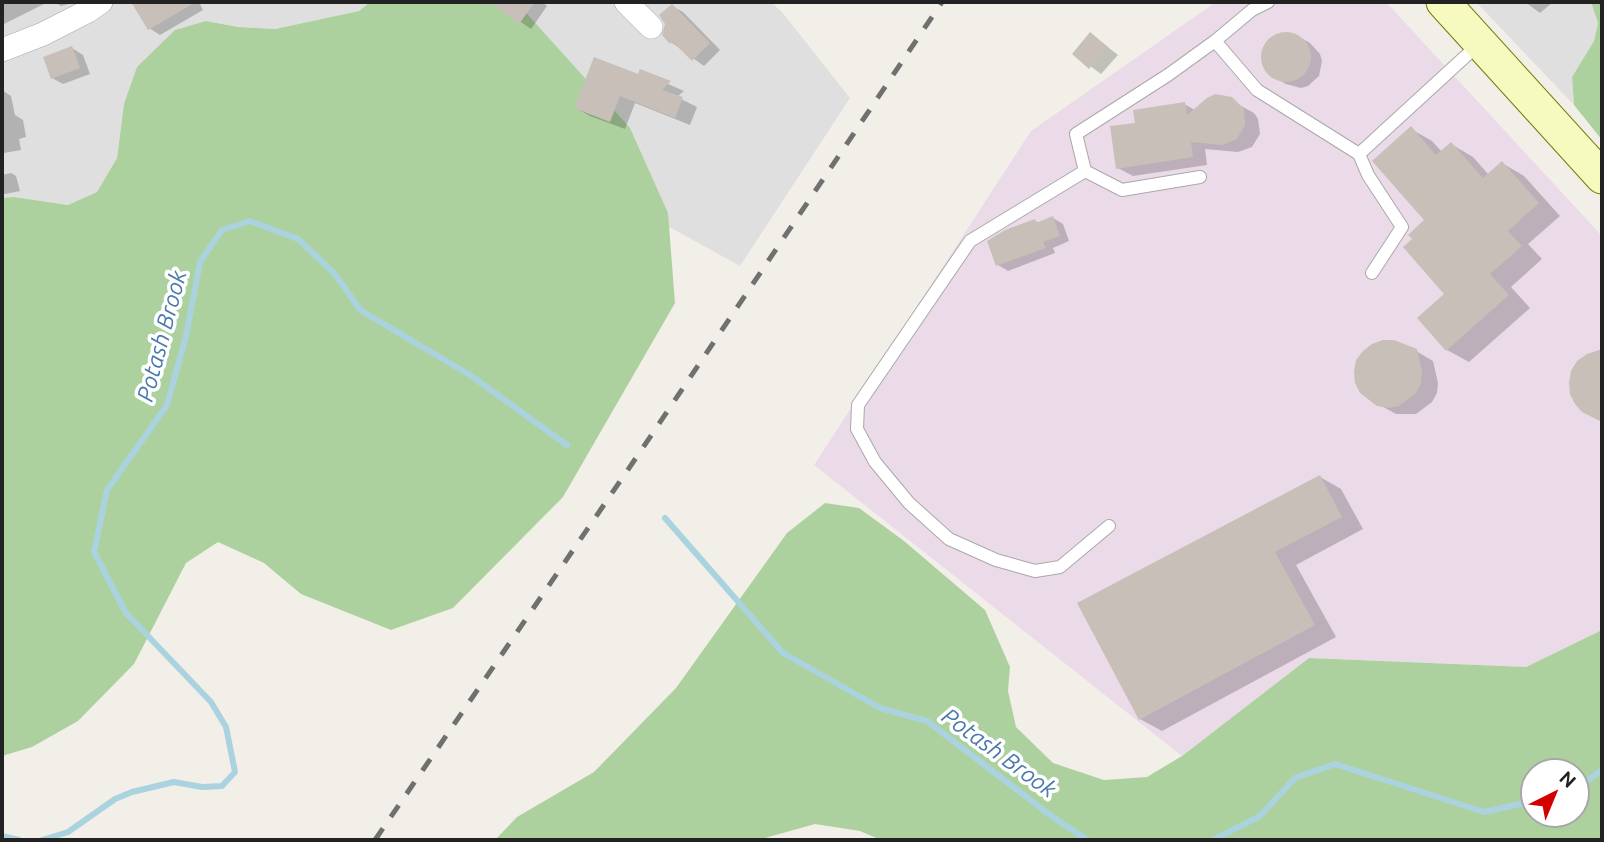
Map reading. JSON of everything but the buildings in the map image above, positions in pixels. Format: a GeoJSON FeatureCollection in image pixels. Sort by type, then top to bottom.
{"type":"FeatureCollection","features":[{"type":"Feature","properties":{"kind":"street"},"geometry":{"type":"LineString","coordinates":[[2,50],[43,34],[101,2]]}},
{"type":"Feature","properties":{"kind":"street"},"geometry":{"type":"LineString","coordinates":[[626,2],[651,27]]}},
{"type":"Feature","properties":{"kind":"street"},"geometry":{"type":"LineString","coordinates":[[1443,2],[1602,177]]}},
{"type":"Feature","properties":{"kind":"lane"},"geometry":{"type":"LineString","coordinates":[[1200,177],[1122,190],[1085,171],[1076,134],[1168,75],[1252,10],[1268,2]]}},
{"type":"Feature","properties":{"kind":"lane"},"geometry":{"type":"LineString","coordinates":[[1215,41],[1257,90],[1359,153],[1368,175],[1402,227],[1372,273]]}},
{"type":"Feature","properties":{"kind":"lane"},"geometry":{"type":"LineString","coordinates":[[1359,153],[1481,43]]}},
{"type":"Feature","properties":{"kind":"lane"},"geometry":{"type":"LineString","coordinates":[[1085,171],[990,226],[970,241],[858,405],[857,429],[875,462],[909,503],[949,539],[996,560],[1035,571],[1060,567],[1109,526]]}},
{"type":"Feature","properties":{"kind":"shaded area"},"geometry":{"type":"Polygon","coordinates":[[[2,2],[370,2],[359,11],[275,29],[238,27],[206,21],[124,104],[117,158],[97,192],[68,205],[14,197],[2,198],[2,2]]]}},
{"type":"Feature","properties":{"kind":"shaded area"},"geometry":{"type":"Polygon","coordinates":[[[401,2],[771,2],[782,12],[850,98],[740,266],[628,204],[401,2]]]}},
{"type":"Feature","properties":{"kind":"shaded area"},"geometry":{"type":"Polygon","coordinates":[[[1216,2],[1386,2],[1602,236],[1602,630],[1526,667],[1309,658],[1182,756],[814,465],[1031,131],[1216,2]]]}},
{"type":"Feature","properties":{"kind":"shaded area"},"geometry":{"type":"Polygon","coordinates":[[[1476,2],[1591,2],[1598,23],[1594,41],[1572,77],[1574,105],[1476,2]]]}},
{"type":"Feature","properties":{"kind":"green space"},"geometry":{"type":"Polygon","coordinates":[[[370,2],[514,2],[519,5],[630,128],[668,213],[675,303],[563,497],[453,608],[391,630],[301,594],[264,563],[218,542],[186,563],[134,664],[78,721],[32,747],[2,756],[2,198],[14,197],[68,205],[97,192],[117,158],[124,104],[137,67],[175,30],[206,21],[238,27],[275,29],[359,11],[370,2]]]}},
{"type":"Feature","properties":{"kind":"green space"},"geometry":{"type":"Polygon","coordinates":[[[1591,2],[1602,2],[1602,140],[1574,105],[1572,77],[1594,41],[1598,23],[1591,2]]]}},
{"type":"Feature","properties":{"kind":"green space"},"geometry":{"type":"Polygon","coordinates":[[[825,503],[859,508],[904,541],[985,610],[1010,667],[1008,691],[1016,727],[1053,763],[1104,780],[1147,777],[1182,756],[1309,658],[1526,667],[1602,630],[1602,840],[881,840],[860,831],[815,824],[758,840],[495,840],[517,817],[594,772],[676,688],[787,533],[825,503]]]}},
{"type":"Feature","properties":{"kind":"waterway","name":"Potash Brook"},"geometry":{"type":"LineString","coordinates":[[42,840],[68,832],[115,799],[132,792],[174,782],[202,787],[222,786],[235,772],[226,727],[211,702],[126,613],[94,552],[107,490],[167,405],[186,336],[200,262],[222,230],[250,221],[298,239],[335,274],[360,310],[470,375],[567,445]]}},
{"type":"Feature","properties":{"kind":"waterway","name":"Potash Brook"},"geometry":{"type":"LineString","coordinates":[[665,518],[783,653],[880,708],[927,721],[1087,840]]}},
{"type":"Feature","properties":{"kind":"waterway","name":"Potash Brook"},"geometry":{"type":"LineString","coordinates":[[1213,840],[1260,816],[1295,778],[1335,764],[1484,812],[1520,804]]}},
{"type":"Feature","properties":{"kind":"waterway","name":"Potash Brook"},"geometry":{"type":"LineString","coordinates":[[1590,779],[1602,770]]}},
{"type":"Feature","properties":{"kind":"waterway","name":"Potash Brook"},"geometry":{"type":"LineString","coordinates":[[2,836],[19,840]]}},
{"type":"Feature","properties":{"kind":"railway"},"geometry":{"type":"LineString","coordinates":[[375,840],[942,2]]}}]}
